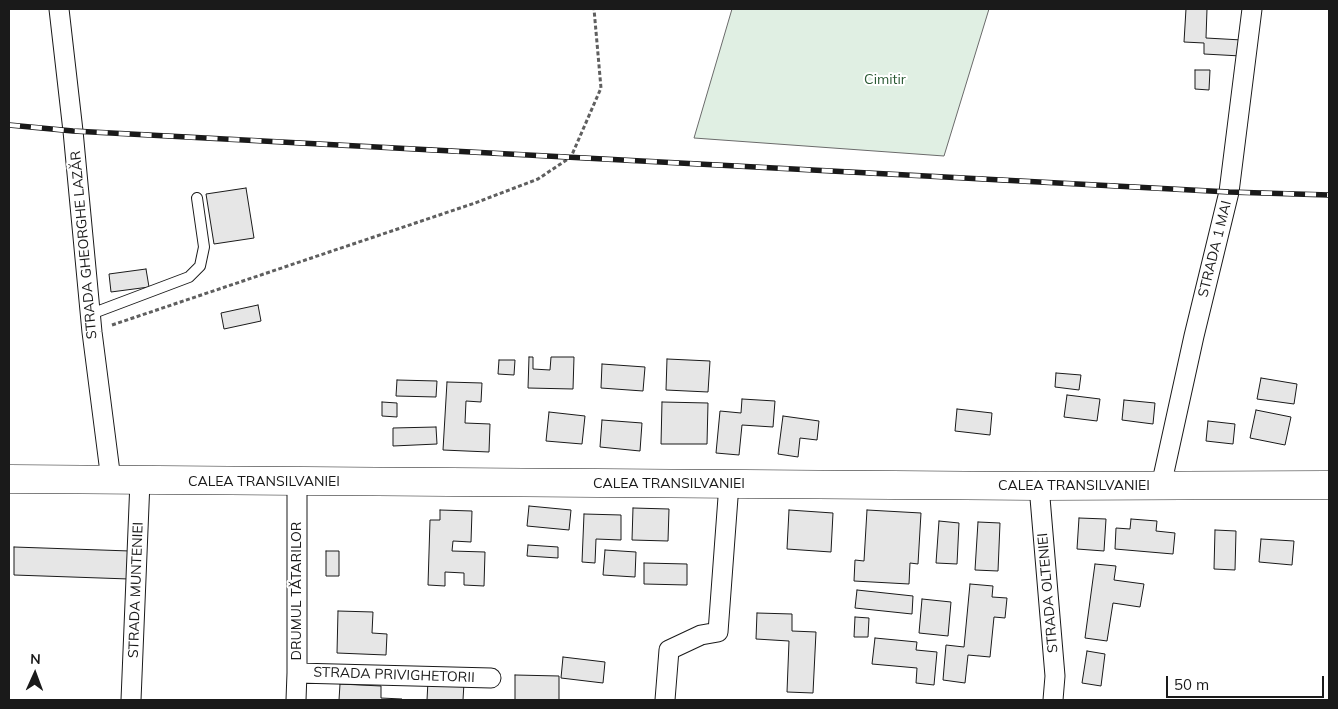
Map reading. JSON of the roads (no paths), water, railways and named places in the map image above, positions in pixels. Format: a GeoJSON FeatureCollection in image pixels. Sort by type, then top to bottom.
{"type":"FeatureCollection","features":[{"type":"Feature","properties":{"kind":"highway","name":"CALEA TRANSILVANIEI"},"geometry":{"type":"LineString","coordinates":[[9,479],[1038,486],[1329,486]]}},
{"type":"Feature","properties":{"kind":"street","name":"STRADA GHEORGHE LAZĂR"},"geometry":{"type":"LineString","coordinates":[[59,9],[74,131],[91,323],[111,480]]}},
{"type":"Feature","properties":{"kind":"street","name":"STRADA 1 MAI"},"geometry":{"type":"LineString","coordinates":[[1161,486],[1194,336],[1229,192],[1252,9]]}},
{"type":"Feature","properties":{"kind":"street","name":"STRADA MUNTENIEI"},"geometry":{"type":"LineString","coordinates":[[131,700],[140,481]]}},
{"type":"Feature","properties":{"kind":"street","name":"DRUMUL TĂTARILOR"},"geometry":{"type":"LineString","coordinates":[[296,700],[297,482]]}},
{"type":"Feature","properties":{"kind":"street"},"geometry":{"type":"LineString","coordinates":[[665,700],[669,650],[701,635],[718,632],[729,484]]}},
{"type":"Feature","properties":{"kind":"street","name":"STRADA OLTENIEI"},"geometry":{"type":"LineString","coordinates":[[1038,486],[1055,676],[1053,700]]}},
{"type":"Feature","properties":{"kind":"street","name":"STRADA PRIVIGHETORII"},"geometry":{"type":"LineString","coordinates":[[297,672],[491,678]]}},
{"type":"Feature","properties":{"kind":"lane"},"geometry":{"type":"LineString","coordinates":[[91,323],[189,277],[200,266],[204,247],[197,198]]}},
{"type":"Feature","properties":{"kind":"railway"},"geometry":{"type":"LineString","coordinates":[[9,125],[73,131],[1229,192],[1329,195]]}},
{"type":"Feature","properties":{"kind":"park label","name":"Cimitir"},"geometry":{"type":"Point","coordinates":[885,80]}}]}
